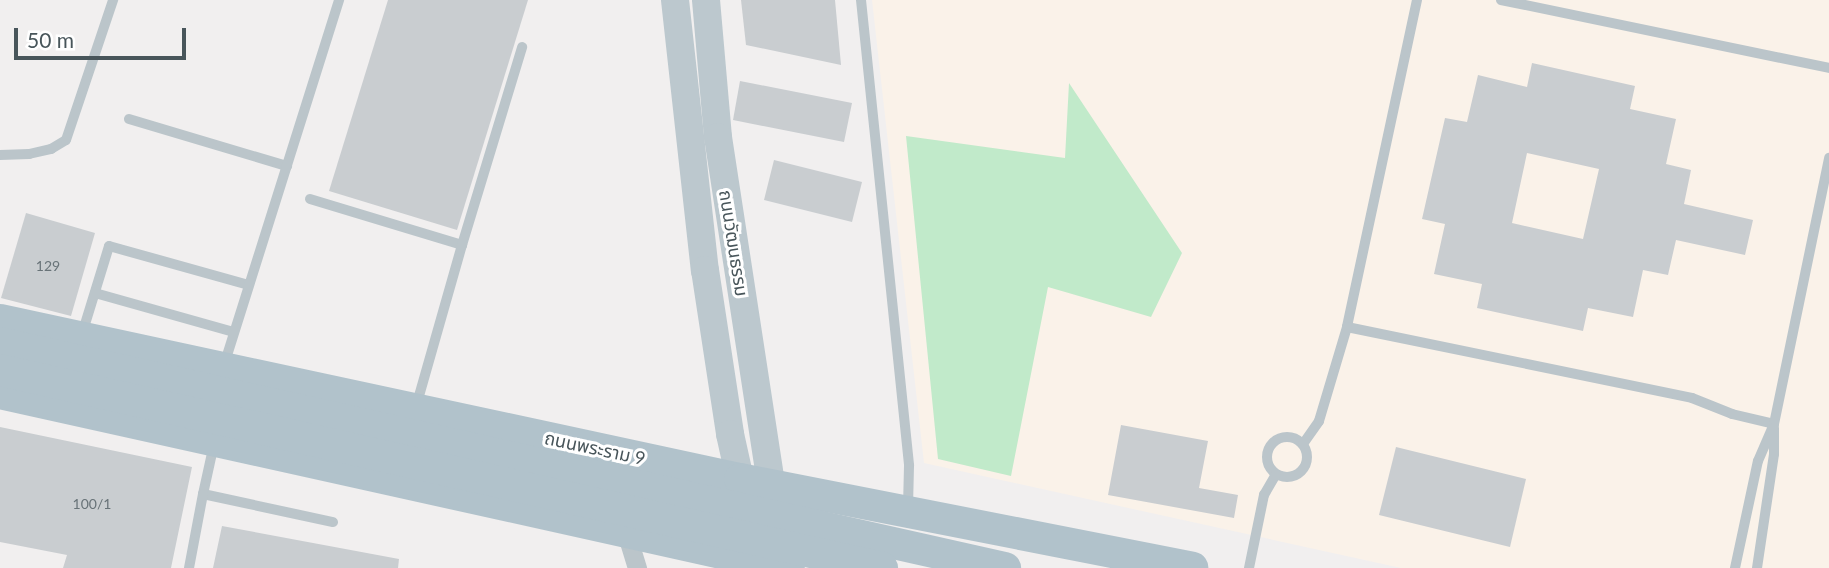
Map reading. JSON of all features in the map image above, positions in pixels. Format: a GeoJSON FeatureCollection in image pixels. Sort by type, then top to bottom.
{"type":"FeatureCollection","features":[{"type":"Feature","properties":{"kind":"main road","name":"ถนนพระราม 9"},"geometry":{"type":"LineString","coordinates":[[0,320],[740,479],[1192,568]]}},
{"type":"Feature","properties":{"kind":"main road","name":"ถนนพระราม 9"},"geometry":{"type":"LineString","coordinates":[[0,343],[1005,568]]}},
{"type":"Feature","properties":{"kind":"main road"},"geometry":{"type":"LineString","coordinates":[[0,370],[882,568]]}},
{"type":"Feature","properties":{"kind":"main road"},"geometry":{"type":"LineString","coordinates":[[0,393],[626,532],[718,560],[779,566]]}},
{"type":"Feature","properties":{"kind":"main road"},"geometry":{"type":"LineString","coordinates":[[740,479],[779,566]]}},
{"type":"Feature","properties":{"kind":"main road"},"geometry":{"type":"LineString","coordinates":[[771,485],[779,566]]}},
{"type":"Feature","properties":{"kind":"street","name":"ถนนวัฒนธรรม"},"geometry":{"type":"LineString","coordinates":[[675,0],[705,270],[730,434],[740,479]]}},
{"type":"Feature","properties":{"kind":"street","name":"ถนนวัฒนธรรม"},"geometry":{"type":"LineString","coordinates":[[706,0],[718,137],[771,485]]}},
{"type":"Feature","properties":{"kind":"street"},"geometry":{"type":"LineString","coordinates":[[626,532],[637,568]]}},
{"type":"Feature","properties":{"kind":"lane"},"geometry":{"type":"LineString","coordinates":[[0,155],[29,154],[51,149],[66,140],[113,0]]}},
{"type":"Feature","properties":{"kind":"lane"},"geometry":{"type":"LineString","coordinates":[[223,369],[339,0]]}},
{"type":"Feature","properties":{"kind":"lane"},"geometry":{"type":"LineString","coordinates":[[861,0],[909,466],[908,510]]}},
{"type":"Feature","properties":{"kind":"lane"},"geometry":{"type":"LineString","coordinates":[[1303,444],[1319,421],[1347,327],[1417,0]]}},
{"type":"Feature","properties":{"kind":"lane"},"geometry":{"type":"LineString","coordinates":[[1501,0],[1829,68]]}},
{"type":"Feature","properties":{"kind":"lane"},"geometry":{"type":"LineString","coordinates":[[415,410],[522,47]]}},
{"type":"Feature","properties":{"kind":"lane"},"geometry":{"type":"LineString","coordinates":[[129,118],[287,166]]}},
{"type":"Feature","properties":{"kind":"lane"},"geometry":{"type":"LineString","coordinates":[[1757,568],[1774,454],[1774,424],[1829,158]]}},
{"type":"Feature","properties":{"kind":"lane"},"geometry":{"type":"LineString","coordinates":[[310,200],[462,245]]}},
{"type":"Feature","properties":{"kind":"lane"},"geometry":{"type":"LineString","coordinates":[[80,337],[109,246],[249,285]]}},
{"type":"Feature","properties":{"kind":"lane"},"geometry":{"type":"LineString","coordinates":[[95,293],[234,332]]}},
{"type":"Feature","properties":{"kind":"lane"},"geometry":{"type":"LineString","coordinates":[[1347,327],[1692,398],[1732,414],[1774,424]]}},
{"type":"Feature","properties":{"kind":"lane"},"geometry":{"type":"LineString","coordinates":[[1735,568],[1758,461],[1774,424]]}},
{"type":"Feature","properties":{"kind":"lane"},"geometry":{"type":"LineString","coordinates":[[1289,436],[1303,444],[1307,461],[1301,472],[1288,477],[1276,474],[1266,457],[1271,444],[1289,436]]}},
{"type":"Feature","properties":{"kind":"lane"},"geometry":{"type":"LineString","coordinates":[[189,568],[214,440]]}},
{"type":"Feature","properties":{"kind":"lane"},"geometry":{"type":"LineString","coordinates":[[1249,568],[1264,495],[1276,474]]}},
{"type":"Feature","properties":{"kind":"lane"},"geometry":{"type":"LineString","coordinates":[[203,494],[333,522]]}},
{"type":"Feature","properties":{"kind":"shaded area"},"geometry":{"type":"Polygon","coordinates":[[[872,0],[1829,0],[1829,568],[1401,568],[924,463],[872,0]]]}},
{"type":"Feature","properties":{"kind":"green space"},"geometry":{"type":"Polygon","coordinates":[[[1069,83],[1182,253],[1151,317],[1048,287],[1011,476],[938,459],[906,136],[1065,158],[1069,83]]]}},
{"type":"Feature","properties":{"kind":"building"},"geometry":{"type":"Polygon","coordinates":[[[388,0],[528,0],[457,230],[329,191],[388,0]]]}},
{"type":"Feature","properties":{"kind":"building"},"geometry":{"type":"Polygon","coordinates":[[[741,0],[835,0],[841,65],[746,45],[741,0]]]}},
{"type":"Feature","properties":{"kind":"building"},"geometry":{"type":"Polygon","coordinates":[[[1532,63],[1635,86],[1630,109],[1676,119],[1666,164],[1691,170],[1684,204],[1753,220],[1745,255],[1676,240],[1668,275],[1643,270],[1633,317],[1588,308],[1583,331],[1477,308],[1482,284],[1434,274],[1445,224],[1422,219],[1445,118],[1467,122],[1478,75],[1527,87],[1532,63]],[[1527,153],[1512,223],[1583,239],[1599,169],[1527,153]]]}},
{"type":"Feature","properties":{"kind":"building"},"geometry":{"type":"Polygon","coordinates":[[[740,81],[852,103],[844,142],[733,120],[740,81]]]}},
{"type":"Feature","properties":{"kind":"building"},"geometry":{"type":"Polygon","coordinates":[[[774,160],[862,182],[852,222],[764,200],[774,160]]]}},
{"type":"Feature","properties":{"kind":"building"},"geometry":{"type":"Polygon","coordinates":[[[26,213],[95,233],[71,316],[1,298],[26,213]]]}},
{"type":"Feature","properties":{"kind":"building"},"geometry":{"type":"Polygon","coordinates":[[[1121,425],[1208,441],[1199,488],[1238,495],[1234,518],[1108,495],[1121,425]]]}},
{"type":"Feature","properties":{"kind":"building"},"geometry":{"type":"Polygon","coordinates":[[[0,427],[192,467],[171,568],[63,568],[67,555],[0,542],[0,427]]]}},
{"type":"Feature","properties":{"kind":"building"},"geometry":{"type":"Polygon","coordinates":[[[1396,447],[1526,479],[1510,547],[1379,515],[1396,447]]]}},
{"type":"Feature","properties":{"kind":"building"},"geometry":{"type":"Polygon","coordinates":[[[222,526],[399,559],[398,568],[213,568],[222,526]]]}}]}
